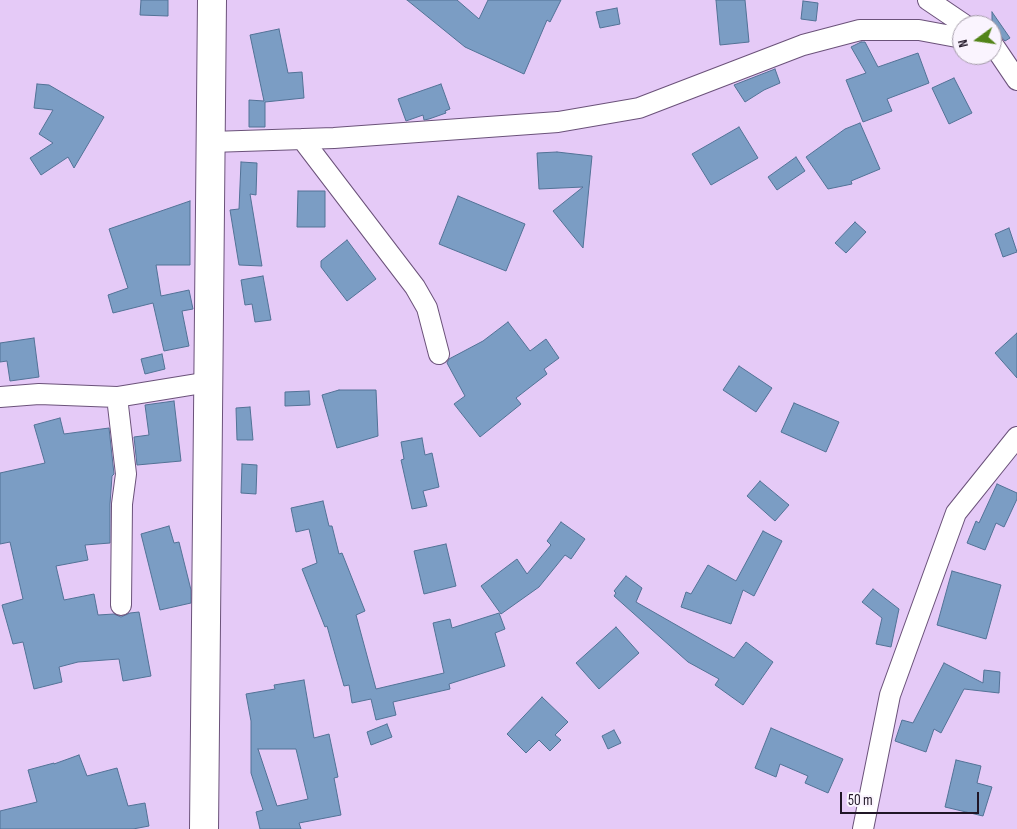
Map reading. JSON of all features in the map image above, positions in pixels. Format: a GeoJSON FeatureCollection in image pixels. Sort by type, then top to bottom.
{"type":"FeatureCollection","features":[{"type":"Feature","properties":{"kind":"main road"},"geometry":{"type":"LineString","coordinates":[[204,829],[212,0]]}},
{"type":"Feature","properties":{"kind":"street"},"geometry":{"type":"LineString","coordinates":[[928,0],[952,16]]}},
{"type":"Feature","properties":{"kind":"street"},"geometry":{"type":"LineString","coordinates":[[211,142],[334,138],[558,122],[639,108],[803,45],[860,30],[919,30],[952,36]]}},
{"type":"Feature","properties":{"kind":"street"},"geometry":{"type":"LineString","coordinates":[[1002,58],[1017,80]]}},
{"type":"Feature","properties":{"kind":"street"},"geometry":{"type":"LineString","coordinates":[[302,139],[415,288],[427,308],[438,354]]}},
{"type":"Feature","properties":{"kind":"street"},"geometry":{"type":"LineString","coordinates":[[0,398],[38,394],[117,398],[209,382]]}},
{"type":"Feature","properties":{"kind":"street"},"geometry":{"type":"LineString","coordinates":[[117,398],[126,474],[122,504],[121,605]]}},
{"type":"Feature","properties":{"kind":"street"},"geometry":{"type":"LineString","coordinates":[[866,828],[890,695],[956,513],[1017,436]]}},
{"type":"Feature","properties":{"kind":"building"},"geometry":{"type":"Polygon","coordinates":[[[141,0],[168,0],[168,16],[140,15],[141,0]]]}},
{"type":"Feature","properties":{"kind":"building"},"geometry":{"type":"Polygon","coordinates":[[[407,0],[457,0],[479,19],[488,0],[561,0],[550,22],[547,20],[524,74],[465,47],[407,0]]]}},
{"type":"Feature","properties":{"kind":"building"},"geometry":{"type":"Polygon","coordinates":[[[716,0],[745,0],[749,42],[720,45],[716,0]]]}},
{"type":"Feature","properties":{"kind":"building"},"geometry":{"type":"Polygon","coordinates":[[[803,1],[818,3],[816,21],[801,19],[803,1]]]}},
{"type":"Feature","properties":{"kind":"building"},"geometry":{"type":"Polygon","coordinates":[[[617,8],[620,24],[600,28],[596,12],[617,8]]]}},
{"type":"Feature","properties":{"kind":"building"},"geometry":{"type":"Polygon","coordinates":[[[1002,26],[1010,38],[1005,41],[1002,38],[1002,26]]]}},
{"type":"Feature","properties":{"kind":"building"},"geometry":{"type":"Polygon","coordinates":[[[279,29],[288,73],[302,72],[304,98],[265,102],[265,127],[249,127],[249,100],[264,101],[250,35],[279,29]]]}},
{"type":"Feature","properties":{"kind":"building"},"geometry":{"type":"Polygon","coordinates":[[[865,42],[878,67],[918,53],[929,83],[887,99],[892,111],[863,122],[846,80],[866,73],[851,47],[865,42]]]}},
{"type":"Feature","properties":{"kind":"building"},"geometry":{"type":"Polygon","coordinates":[[[775,69],[780,83],[745,102],[734,85],[775,69]]]}},
{"type":"Feature","properties":{"kind":"building"},"geometry":{"type":"Polygon","coordinates":[[[954,78],[972,113],[949,124],[932,88],[954,78]]]}},
{"type":"Feature","properties":{"kind":"building"},"geometry":{"type":"Polygon","coordinates":[[[37,84],[49,85],[104,117],[74,168],[68,157],[41,175],[30,158],[53,143],[39,134],[53,110],[34,108],[37,84]]]}},
{"type":"Feature","properties":{"kind":"building"},"geometry":{"type":"Polygon","coordinates":[[[441,84],[450,109],[445,111],[446,113],[429,119],[424,120],[423,115],[406,121],[398,99],[441,84]]]}},
{"type":"Feature","properties":{"kind":"building"},"geometry":{"type":"Polygon","coordinates":[[[860,123],[880,169],[851,181],[852,184],[828,189],[806,157],[845,129],[860,123]]]}},
{"type":"Feature","properties":{"kind":"building"},"geometry":{"type":"Polygon","coordinates":[[[739,127],[758,158],[711,185],[692,154],[739,127]]]}},
{"type":"Feature","properties":{"kind":"building"},"geometry":{"type":"Polygon","coordinates":[[[557,152],[592,156],[583,248],[553,211],[583,187],[539,189],[537,153],[557,152]]]}},
{"type":"Feature","properties":{"kind":"building"},"geometry":{"type":"Polygon","coordinates":[[[796,157],[805,171],[777,190],[768,177],[796,157]]]}},
{"type":"Feature","properties":{"kind":"building"},"geometry":{"type":"Polygon","coordinates":[[[241,162],[257,163],[256,195],[250,194],[262,266],[239,265],[230,210],[239,209],[241,162]]]}},
{"type":"Feature","properties":{"kind":"building"},"geometry":{"type":"Polygon","coordinates":[[[298,191],[325,191],[325,227],[297,227],[298,191]]]}},
{"type":"Feature","properties":{"kind":"building"},"geometry":{"type":"Polygon","coordinates":[[[458,196],[525,224],[506,271],[439,244],[458,196]]]}},
{"type":"Feature","properties":{"kind":"building"},"geometry":{"type":"Polygon","coordinates":[[[190,201],[190,265],[156,265],[161,296],[189,290],[193,309],[182,311],[189,346],[164,351],[153,303],[113,313],[108,295],[128,288],[109,229],[190,201]]]}},
{"type":"Feature","properties":{"kind":"building"},"geometry":{"type":"Polygon","coordinates":[[[855,222],[866,232],[846,253],[835,243],[855,222]]]}},
{"type":"Feature","properties":{"kind":"building"},"geometry":{"type":"Polygon","coordinates":[[[1009,228],[1017,252],[1003,257],[995,234],[1009,228]]]}},
{"type":"Feature","properties":{"kind":"building"},"geometry":{"type":"Polygon","coordinates":[[[347,240],[376,279],[347,301],[321,267],[321,261],[347,240]]]}},
{"type":"Feature","properties":{"kind":"building"},"geometry":{"type":"Polygon","coordinates":[[[263,276],[271,320],[255,322],[252,304],[245,305],[241,280],[263,276]]]}},
{"type":"Feature","properties":{"kind":"building"},"geometry":{"type":"Polygon","coordinates":[[[508,322],[530,351],[546,339],[559,358],[544,369],[547,374],[516,398],[521,404],[480,437],[454,404],[465,396],[447,363],[449,359],[483,341],[508,322]]]}},
{"type":"Feature","properties":{"kind":"building"},"geometry":{"type":"Polygon","coordinates":[[[1017,333],[1017,378],[995,353],[1017,333]]]}},
{"type":"Feature","properties":{"kind":"building"},"geometry":{"type":"Polygon","coordinates":[[[34,338],[39,377],[10,381],[7,361],[0,362],[0,343],[34,338]]]}},
{"type":"Feature","properties":{"kind":"building"},"geometry":{"type":"Polygon","coordinates":[[[162,354],[165,369],[145,374],[141,359],[162,354]]]}},
{"type":"Feature","properties":{"kind":"building"},"geometry":{"type":"Polygon","coordinates":[[[739,366],[772,388],[756,412],[723,390],[739,366]]]}},
{"type":"Feature","properties":{"kind":"building"},"geometry":{"type":"Polygon","coordinates":[[[339,390],[376,390],[378,436],[337,448],[322,395],[339,390]]]}},
{"type":"Feature","properties":{"kind":"building"},"geometry":{"type":"Polygon","coordinates":[[[309,391],[310,405],[285,406],[285,392],[309,391]]]}},
{"type":"Feature","properties":{"kind":"building"},"geometry":{"type":"Polygon","coordinates":[[[174,401],[181,461],[137,465],[134,437],[149,435],[145,405],[174,401]]]}},
{"type":"Feature","properties":{"kind":"building"},"geometry":{"type":"Polygon","coordinates":[[[794,403],[839,422],[826,452],[781,432],[794,403]]]}},
{"type":"Feature","properties":{"kind":"building"},"geometry":{"type":"Polygon","coordinates":[[[250,407],[253,440],[237,440],[236,408],[250,407]]]}},
{"type":"Feature","properties":{"kind":"building"},"geometry":{"type":"Polygon","coordinates":[[[60,418],[64,434],[109,428],[114,474],[112,476],[110,504],[110,543],[85,545],[88,560],[56,566],[64,600],[94,594],[98,615],[114,614],[121,617],[139,612],[151,676],[123,681],[119,659],[78,662],[59,667],[62,682],[34,689],[23,642],[13,644],[2,605],[23,599],[10,542],[0,544],[0,473],[45,463],[34,425],[60,418]]]}},
{"type":"Feature","properties":{"kind":"building"},"geometry":{"type":"Polygon","coordinates":[[[422,438],[425,455],[432,453],[439,487],[423,491],[427,506],[412,509],[401,460],[404,459],[401,442],[422,438]]]}},
{"type":"Feature","properties":{"kind":"building"},"geometry":{"type":"Polygon","coordinates":[[[242,464],[257,465],[256,494],[241,493],[242,464]]]}},
{"type":"Feature","properties":{"kind":"building"},"geometry":{"type":"Polygon","coordinates":[[[760,481],[789,505],[775,521],[747,496],[760,481]]]}},
{"type":"Feature","properties":{"kind":"building"},"geometry":{"type":"Polygon","coordinates":[[[997,484],[1017,493],[1017,499],[1004,527],[996,523],[985,550],[967,543],[976,521],[979,523],[997,484]]]}},
{"type":"Feature","properties":{"kind":"building"},"geometry":{"type":"Polygon","coordinates":[[[323,501],[339,554],[342,553],[365,611],[356,615],[376,689],[444,673],[433,623],[450,619],[452,628],[499,613],[505,629],[495,633],[505,666],[449,684],[450,689],[393,702],[396,715],[376,720],[371,699],[352,703],[349,685],[344,686],[327,626],[325,627],[302,569],[317,563],[309,529],[296,532],[291,508],[323,501]]]}},
{"type":"Feature","properties":{"kind":"building"},"geometry":{"type":"Polygon","coordinates":[[[561,522],[585,539],[571,559],[565,555],[539,587],[501,614],[481,586],[517,559],[527,574],[551,545],[547,541],[561,522]]]}},
{"type":"Feature","properties":{"kind":"building"},"geometry":{"type":"Polygon","coordinates":[[[169,526],[174,543],[179,542],[191,590],[191,603],[160,610],[141,534],[169,526]]]}},
{"type":"Feature","properties":{"kind":"building"},"geometry":{"type":"Polygon","coordinates":[[[763,531],[782,541],[754,596],[743,590],[731,624],[681,607],[686,592],[691,594],[708,565],[736,581],[763,531]]]}},
{"type":"Feature","properties":{"kind":"building"},"geometry":{"type":"Polygon","coordinates":[[[446,544],[456,586],[424,594],[414,551],[446,544]]]}},
{"type":"Feature","properties":{"kind":"building"},"geometry":{"type":"Polygon","coordinates":[[[952,571],[1001,585],[986,639],[937,625],[952,571]]]}},
{"type":"Feature","properties":{"kind":"building"},"geometry":{"type":"Polygon","coordinates":[[[626,576],[642,588],[636,602],[734,658],[746,642],[773,662],[743,705],[715,685],[719,679],[688,662],[614,596],[616,593],[614,591],[626,576]]]}},
{"type":"Feature","properties":{"kind":"building"},"geometry":{"type":"Polygon","coordinates":[[[873,589],[899,609],[891,647],[876,644],[882,618],[862,602],[873,589]]]}},
{"type":"Feature","properties":{"kind":"building"},"geometry":{"type":"Polygon","coordinates":[[[616,627],[639,653],[599,689],[576,663],[616,627]]]}},
{"type":"Feature","properties":{"kind":"building"},"geometry":{"type":"Polygon","coordinates":[[[944,663],[983,683],[984,670],[1000,672],[999,693],[964,689],[941,733],[934,729],[926,752],[895,741],[902,720],[913,723],[944,663]]]}},
{"type":"Feature","properties":{"kind":"building"},"geometry":{"type":"Polygon","coordinates":[[[304,680],[314,738],[329,734],[338,777],[334,778],[341,815],[299,823],[301,829],[260,829],[256,812],[263,810],[251,773],[251,721],[246,694],[275,689],[274,685],[304,680]],[[258,749],[277,806],[308,799],[296,749],[258,749]]]}},
{"type":"Feature","properties":{"kind":"building"},"geometry":{"type":"Polygon","coordinates":[[[542,697],[568,722],[555,735],[561,740],[550,751],[539,740],[526,753],[507,734],[542,697]]]}},
{"type":"Feature","properties":{"kind":"building"},"geometry":{"type":"Polygon","coordinates":[[[387,724],[392,737],[371,745],[367,732],[387,724]]]}},
{"type":"Feature","properties":{"kind":"building"},"geometry":{"type":"Polygon","coordinates":[[[771,728],[843,759],[828,793],[805,783],[808,776],[780,764],[776,777],[755,768],[771,728]]]}},
{"type":"Feature","properties":{"kind":"building"},"geometry":{"type":"Polygon","coordinates":[[[614,730],[621,743],[608,749],[602,736],[614,730]]]}},
{"type":"Feature","properties":{"kind":"building"},"geometry":{"type":"Polygon","coordinates":[[[79,755],[87,776],[117,768],[128,806],[145,803],[149,826],[133,829],[0,829],[0,811],[37,802],[28,770],[54,764],[79,755]]]}},
{"type":"Feature","properties":{"kind":"building"},"geometry":{"type":"Polygon","coordinates":[[[956,760],[981,766],[977,783],[992,787],[983,816],[945,807],[956,760]]]}}]}
